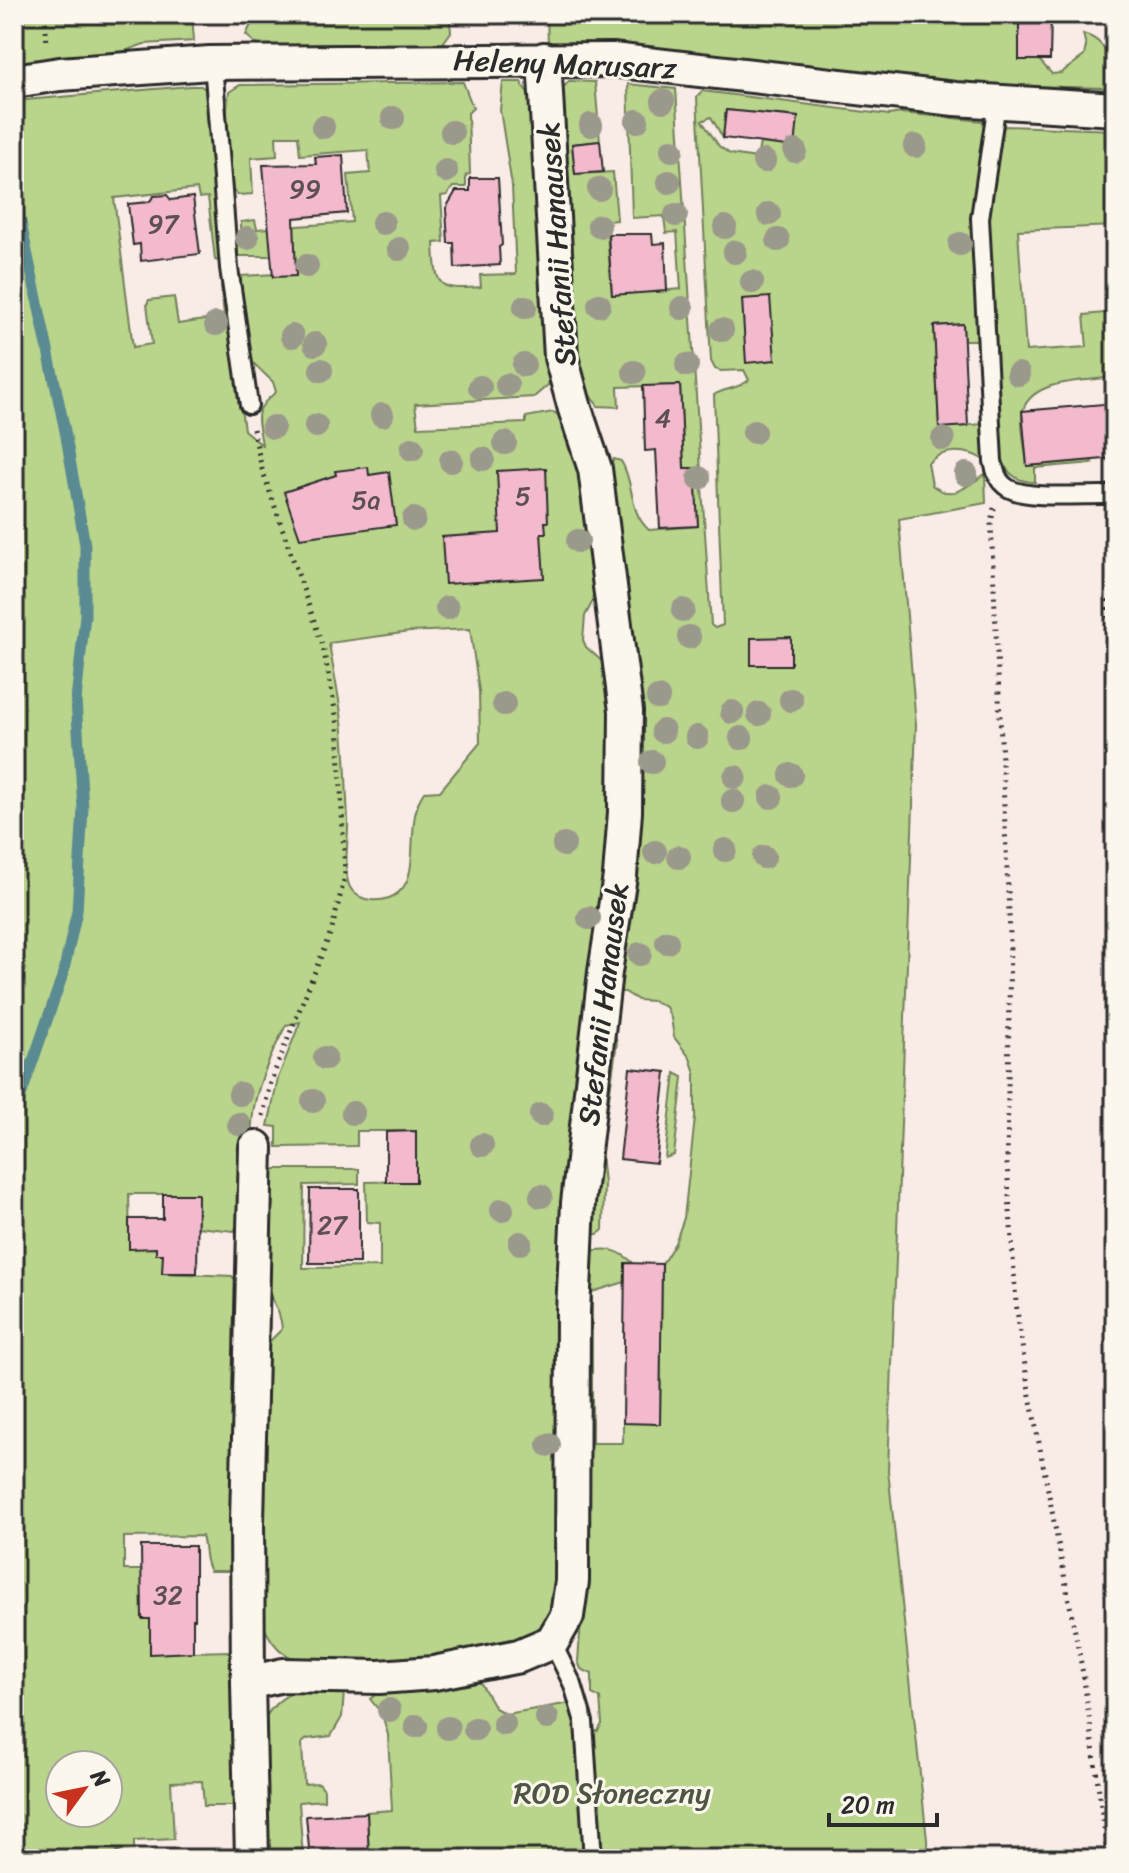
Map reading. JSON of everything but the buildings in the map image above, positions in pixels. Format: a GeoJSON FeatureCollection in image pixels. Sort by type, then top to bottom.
{"type":"FeatureCollection","features":[{"type":"Feature","properties":{"kind":"street","name":"Heleny Marusarz"},"geometry":{"type":"LineString","coordinates":[[14,81],[60,74],[213,63],[544,59],[656,64],[955,99],[1115,109]]}},
{"type":"Feature","properties":{"kind":"street","name":"Stefanii Hanausek"},"geometry":{"type":"LineString","coordinates":[[544,59],[561,357],[595,469],[626,711],[625,812],[620,876],[605,972],[578,1203],[573,1312],[572,1581],[567,1616],[552,1642]]}},
{"type":"Feature","properties":{"kind":"street"},"geometry":{"type":"LineString","coordinates":[[252,1859],[247,1521],[256,1147]]}},
{"type":"Feature","properties":{"kind":"street"},"geometry":{"type":"LineString","coordinates":[[248,1683],[283,1675],[379,1677],[434,1673],[519,1656],[552,1642]]}},
{"type":"Feature","properties":{"kind":"lane"},"geometry":{"type":"LineString","coordinates":[[213,63],[229,268],[249,405]]}},
{"type":"Feature","properties":{"kind":"lane"},"geometry":{"type":"LineString","coordinates":[[997,102],[980,218],[993,461],[998,477],[1012,491],[1107,495]]}},
{"type":"Feature","properties":{"kind":"lane"},"geometry":{"type":"LineString","coordinates":[[552,1642],[573,1685],[584,1722],[593,1859]]}},
{"type":"Feature","properties":{"kind":"path"},"geometry":{"type":"LineString","coordinates":[[249,405],[262,469],[323,647],[338,725],[345,876],[332,929],[270,1083],[256,1147]]}},
{"type":"Feature","properties":{"kind":"path"},"geometry":{"type":"LineString","coordinates":[[1004,485],[996,496],[991,522],[1010,935],[1007,1165],[1010,1230],[1027,1380],[1084,1679],[1108,1859]]}},
{"type":"Feature","properties":{"kind":"path"},"geometry":{"type":"LineString","coordinates":[[1108,600],[1107,657],[1115,807]]}},
{"type":"Feature","properties":{"kind":"green space"},"geometry":{"type":"Polygon","coordinates":[[[25,14],[192,14],[194,41],[144,44],[114,55],[14,64],[14,24],[25,24],[25,14]]]}},
{"type":"Feature","properties":{"kind":"green space"},"geometry":{"type":"Polygon","coordinates":[[[256,14],[449,14],[451,32],[441,46],[261,48],[246,35],[256,14]]]}},
{"type":"Feature","properties":{"kind":"green space"},"geometry":{"type":"Polygon","coordinates":[[[520,14],[1019,14],[1019,59],[1039,60],[1052,74],[1061,73],[1084,56],[1086,46],[1083,34],[1092,37],[1104,48],[1109,63],[1108,88],[950,84],[804,64],[671,51],[548,44],[547,15],[520,14]]]}},
{"type":"Feature","properties":{"kind":"green space","name":"ROD Słoneczny"},"geometry":{"type":"Polygon","coordinates":[[[569,81],[595,82],[600,141],[572,144],[575,174],[613,172],[617,220],[606,221],[612,295],[681,289],[677,232],[666,233],[664,216],[632,218],[628,84],[676,89],[711,625],[715,628],[723,625],[714,395],[749,380],[744,370],[721,371],[715,369],[711,361],[697,97],[702,91],[889,115],[901,113],[983,121],[987,134],[975,213],[973,251],[978,340],[964,340],[963,324],[934,326],[939,428],[982,424],[984,460],[955,452],[941,455],[928,463],[932,485],[946,492],[966,487],[985,474],[986,503],[899,519],[916,725],[888,1470],[929,1859],[369,1859],[367,1812],[392,1810],[388,1735],[382,1714],[370,1699],[383,1689],[479,1680],[495,1708],[506,1714],[571,1703],[578,1732],[598,1731],[602,1724],[600,1698],[592,1694],[592,1674],[581,1669],[578,1661],[585,1568],[587,1252],[612,1250],[633,1263],[625,1264],[625,1282],[592,1292],[592,1443],[623,1443],[623,1423],[660,1423],[662,1264],[675,1243],[684,1218],[695,1118],[695,1073],[690,1058],[674,1037],[666,1007],[653,1001],[638,1000],[625,992],[616,992],[610,465],[614,459],[621,461],[638,515],[649,530],[698,526],[695,468],[684,468],[680,385],[618,387],[619,407],[598,406],[574,374],[561,90],[569,81]],[[726,110],[723,138],[711,117],[702,121],[719,146],[730,154],[757,158],[760,143],[795,147],[797,117],[726,110]]]}},
{"type":"Feature","properties":{"kind":"green space"},"geometry":{"type":"Polygon","coordinates":[[[463,82],[473,108],[468,113],[470,174],[466,175],[466,187],[453,187],[447,195],[441,196],[444,242],[434,243],[438,277],[441,283],[455,288],[481,287],[480,275],[516,274],[512,186],[500,110],[503,82],[521,82],[533,102],[550,374],[548,385],[534,397],[415,404],[418,427],[526,423],[526,417],[553,412],[560,415],[582,466],[597,569],[594,599],[585,616],[583,640],[586,647],[605,664],[618,749],[561,1594],[540,1632],[524,1641],[458,1655],[416,1659],[374,1662],[306,1660],[282,1652],[261,1622],[261,1437],[268,1343],[282,1329],[266,1287],[271,1173],[276,1169],[359,1169],[359,1184],[304,1185],[303,1268],[380,1267],[380,1223],[367,1222],[366,1182],[416,1181],[415,1131],[357,1131],[357,1146],[277,1147],[277,1127],[268,1126],[278,1078],[300,1022],[286,1025],[267,1064],[254,1107],[248,1186],[241,1217],[234,1231],[198,1227],[198,1194],[129,1194],[130,1248],[156,1248],[156,1254],[163,1254],[163,1273],[232,1276],[239,1284],[239,1575],[230,1576],[229,1571],[210,1571],[202,1536],[124,1537],[124,1570],[142,1570],[142,1619],[150,1619],[151,1653],[231,1651],[234,1806],[204,1806],[202,1781],[171,1782],[174,1839],[134,1841],[134,1850],[117,1851],[117,1859],[14,1859],[14,101],[190,86],[205,89],[220,256],[218,261],[215,260],[208,197],[199,198],[197,189],[114,198],[133,347],[152,344],[149,300],[174,297],[178,324],[224,317],[221,285],[225,291],[244,430],[262,445],[258,416],[263,405],[276,392],[273,382],[251,361],[240,276],[295,273],[295,256],[238,256],[237,233],[241,230],[241,222],[255,220],[257,229],[352,222],[348,175],[370,173],[368,150],[300,155],[298,136],[276,136],[277,156],[251,158],[253,194],[239,195],[231,189],[226,117],[229,92],[240,85],[463,82]],[[470,629],[410,632],[329,643],[344,745],[347,879],[353,892],[359,896],[374,900],[389,898],[396,895],[407,881],[418,803],[424,792],[440,791],[480,743],[479,691],[470,629]]]}},
{"type":"Feature","properties":{"kind":"green space"},"geometry":{"type":"Polygon","coordinates":[[[1004,126],[1115,130],[1115,226],[1018,230],[1026,351],[1087,347],[1084,315],[1115,312],[1115,345],[1110,346],[1111,371],[1107,378],[1047,387],[1028,400],[1022,415],[1027,466],[1090,460],[1093,463],[1035,468],[1035,482],[1014,476],[1000,458],[988,214],[1004,126]]]}},
{"type":"Feature","properties":{"kind":"green space"},"geometry":{"type":"Polygon","coordinates":[[[614,1031],[617,1042],[601,1154],[603,1230],[591,1234],[589,1211],[614,1031]]]}},
{"type":"Feature","properties":{"kind":"green space"},"geometry":{"type":"Polygon","coordinates":[[[675,1073],[683,1077],[674,1155],[665,1158],[675,1073]]]}},
{"type":"Feature","properties":{"kind":"green space"},"geometry":{"type":"Polygon","coordinates":[[[308,1687],[344,1692],[342,1717],[331,1736],[307,1739],[302,1743],[304,1784],[319,1783],[324,1789],[324,1800],[299,1802],[303,1859],[267,1859],[262,1724],[280,1700],[308,1687]]]}},
{"type":"Feature","properties":{"kind":"waterway"},"geometry":{"type":"LineString","coordinates":[[14,190],[65,431],[85,545],[85,615],[76,700],[83,808],[77,911],[63,974],[14,1116]]}}]}
